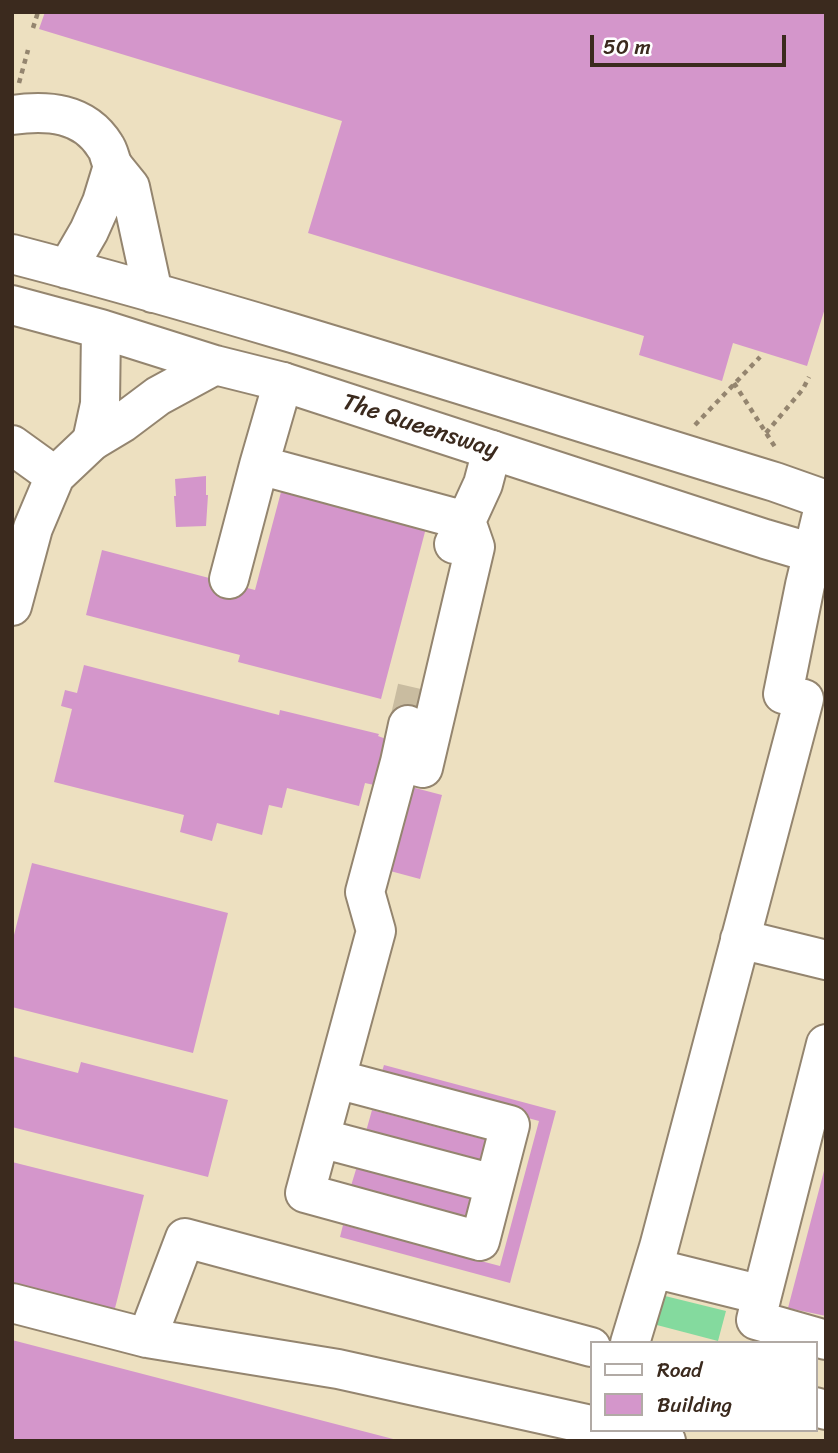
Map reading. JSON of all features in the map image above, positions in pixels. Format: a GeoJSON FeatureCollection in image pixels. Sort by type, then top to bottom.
{"type":"FeatureCollection","features":[{"type":"Feature","properties":{"kind":"main road"},"geometry":{"type":"LineString","coordinates":[[15,100],[35,112],[60,114],[89,127],[106,146],[113,166],[130,187],[153,293]]}},
{"type":"Feature","properties":{"kind":"main road"},"geometry":{"type":"LineString","coordinates":[[67,269],[102,202],[113,166]]}},
{"type":"Feature","properties":{"kind":"main road","name":"The Queensway"},"geometry":{"type":"LineString","coordinates":[[12,254],[310,339],[826,499]]}},
{"type":"Feature","properties":{"kind":"main road","name":"The Queensway"},"geometry":{"type":"LineString","coordinates":[[12,305],[101,329],[215,365],[283,382],[819,555]]}},
{"type":"Feature","properties":{"kind":"main road"},"geometry":{"type":"LineString","coordinates":[[93,441],[100,404],[101,329]]}},
{"type":"Feature","properties":{"kind":"main road"},"geometry":{"type":"LineString","coordinates":[[15,585],[33,528],[55,476],[93,441],[158,396],[215,365]]}},
{"type":"Feature","properties":{"kind":"main road"},"geometry":{"type":"LineString","coordinates":[[229,579],[283,382]]}},
{"type":"Feature","properties":{"kind":"main road"},"geometry":{"type":"LineString","coordinates":[[12,444],[55,476]]}},
{"type":"Feature","properties":{"kind":"main road"},"geometry":{"type":"LineString","coordinates":[[418,682],[454,541],[483,484],[492,450]]}},
{"type":"Feature","properties":{"kind":"main road"},"geometry":{"type":"LineString","coordinates":[[259,465],[466,521]]}},
{"type":"Feature","properties":{"kind":"main road"},"geometry":{"type":"LineString","coordinates":[[631,1341],[653,1268],[804,699],[783,694],[819,555],[826,499]]}},
{"type":"Feature","properties":{"kind":"main road"},"geometry":{"type":"LineString","coordinates":[[400,762],[423,768],[475,547],[466,521]]}},
{"type":"Feature","properties":{"kind":"main road"},"geometry":{"type":"LineString","coordinates":[[336,1079],[510,1125],[480,1241],[305,1193],[376,931],[365,892],[408,725]]}},
{"type":"Feature","properties":{"kind":"main road"},"geometry":{"type":"LineString","coordinates":[[740,939],[826,960]]}},
{"type":"Feature","properties":{"kind":"main road"},"geometry":{"type":"LineString","coordinates":[[826,1044],[757,1320],[826,1340]]}},
{"type":"Feature","properties":{"kind":"main road"},"geometry":{"type":"LineString","coordinates":[[320,1138],[494,1184]]}},
{"type":"Feature","properties":{"kind":"main road"},"geometry":{"type":"LineString","coordinates":[[147,1338],[185,1238],[590,1347]]}},
{"type":"Feature","properties":{"kind":"main road"},"geometry":{"type":"LineString","coordinates":[[653,1268],[762,1295]]}},
{"type":"Feature","properties":{"kind":"main road"},"geometry":{"type":"LineString","coordinates":[[12,1303],[147,1338],[338,1369],[590,1426]]}},
{"type":"Feature","properties":{"kind":"main road"},"geometry":{"type":"LineString","coordinates":[[622,1432],[666,1441]]}},
{"type":"Feature","properties":{"kind":"path"},"geometry":{"type":"LineString","coordinates":[[33,28],[38,12]]}},
{"type":"Feature","properties":{"kind":"path"},"geometry":{"type":"LineString","coordinates":[[15,100],[28,50]]}},
{"type":"Feature","properties":{"kind":"path"},"geometry":{"type":"LineString","coordinates":[[693,427],[760,357]]}},
{"type":"Feature","properties":{"kind":"path"},"geometry":{"type":"LineString","coordinates":[[766,433],[803,389],[809,377]]}},
{"type":"Feature","properties":{"kind":"path"},"geometry":{"type":"LineString","coordinates":[[734,383],[780,455]]}},
{"type":"Feature","properties":{"kind":"green space"},"geometry":{"type":"Polygon","coordinates":[[[661,1295],[726,1311],[718,1341],[653,1324],[661,1295]]]}},
{"type":"Feature","properties":{"kind":"building"},"geometry":{"type":"Polygon","coordinates":[[[45,12],[826,12],[826,305],[807,366],[733,343],[722,381],[639,355],[644,336],[308,233],[342,121],[39,29],[45,12]]]}},
{"type":"Feature","properties":{"kind":"building"},"geometry":{"type":"Polygon","coordinates":[[[206,476],[206,526],[176,527],[175,479],[206,476]]]}},
{"type":"Feature","properties":{"kind":"building"},"geometry":{"type":"Polygon","coordinates":[[[281,492],[363,514],[365,507],[426,528],[381,699],[238,662],[240,655],[86,615],[102,550],[255,590],[281,492]]]}},
{"type":"Feature","properties":{"kind":"building"},"geometry":{"type":"Polygon","coordinates":[[[84,665],[279,715],[280,710],[379,734],[378,736],[386,739],[374,785],[365,783],[359,806],[287,788],[282,808],[269,805],[262,835],[217,823],[212,841],[180,832],[184,815],[54,782],[72,709],[61,706],[65,690],[77,693],[84,665]]]}},
{"type":"Feature","properties":{"kind":"building"},"geometry":{"type":"Polygon","coordinates":[[[400,784],[442,795],[420,879],[379,868],[400,784]]]}},
{"type":"Feature","properties":{"kind":"building"},"geometry":{"type":"Polygon","coordinates":[[[32,863],[228,913],[193,1053],[12,1007],[12,943],[32,863]]]}},
{"type":"Feature","properties":{"kind":"building"},"geometry":{"type":"Polygon","coordinates":[[[12,1056],[78,1073],[81,1062],[228,1100],[208,1177],[12,1127],[12,1056]]]}},
{"type":"Feature","properties":{"kind":"building"},"geometry":{"type":"Polygon","coordinates":[[[384,1065],[556,1111],[510,1283],[340,1237],[343,1225],[500,1266],[539,1121],[380,1078],[384,1065]]]}},
{"type":"Feature","properties":{"kind":"building"},"geometry":{"type":"Polygon","coordinates":[[[372,1110],[490,1141],[483,1166],[365,1135],[372,1110]]]}},
{"type":"Feature","properties":{"kind":"building"},"geometry":{"type":"Polygon","coordinates":[[[12,1162],[144,1195],[114,1312],[12,1286],[12,1162]]]}},
{"type":"Feature","properties":{"kind":"building"},"geometry":{"type":"Polygon","coordinates":[[[358,1163],[479,1200],[471,1226],[350,1189],[358,1163]]]}},
{"type":"Feature","properties":{"kind":"building"},"geometry":{"type":"Polygon","coordinates":[[[826,1168],[826,1316],[788,1308],[826,1168]]]}},
{"type":"Feature","properties":{"kind":"building"},"geometry":{"type":"Polygon","coordinates":[[[12,1340],[397,1440],[397,1441],[12,1441],[12,1340]]]}},
{"type":"Feature","properties":{"kind":"tunnel"},"geometry":{"type":"LineString","coordinates":[[408,725],[418,682]]}}]}
